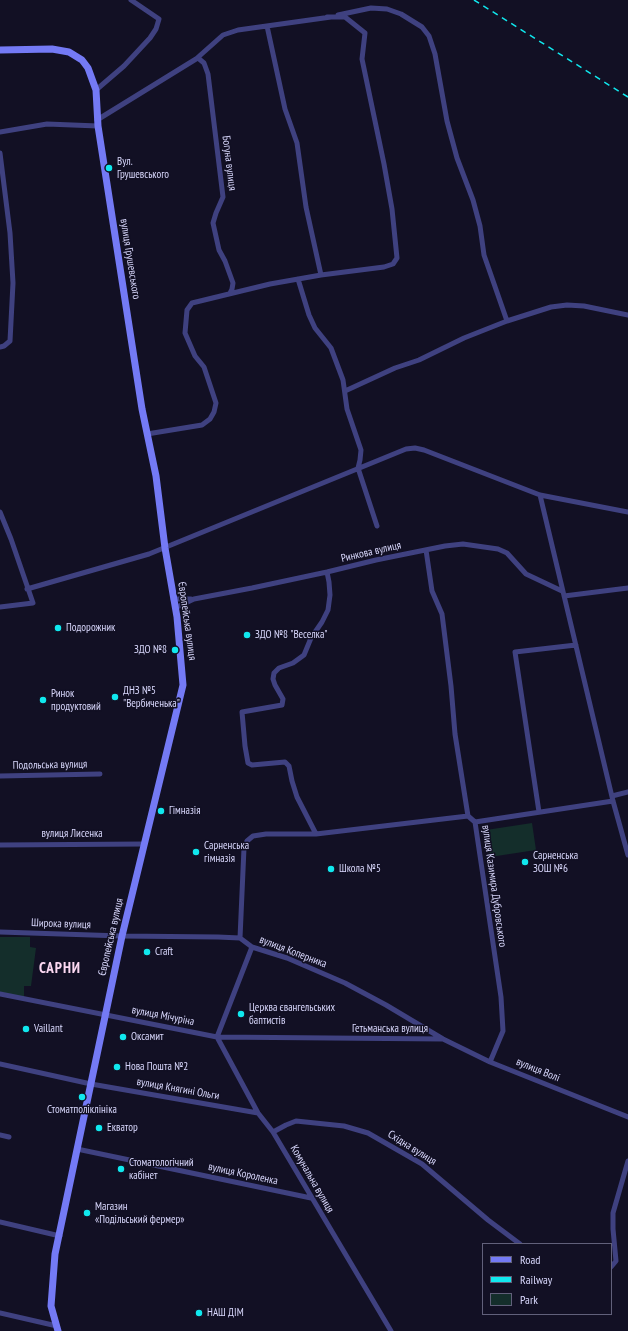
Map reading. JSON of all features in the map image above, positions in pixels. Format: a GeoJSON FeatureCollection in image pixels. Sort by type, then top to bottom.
{"type":"FeatureCollection","features":[{"type":"Feature","properties":{"kind":"main road","name":"вулиця Грушевського"},"geometry":{"type":"LineString","coordinates":[[0,50],[52,49],[69,52],[82,60],[88,68],[96,90],[98,123],[140,395],[156,476],[165,548]]}},
{"type":"Feature","properties":{"kind":"main road","name":"Європейська вулиця"},"geometry":{"type":"LineString","coordinates":[[57,1328],[51,1306],[56,1254],[122,936],[183,685],[181,651],[165,548]]}},
{"type":"Feature","properties":{"kind":"street"},"geometry":{"type":"LineString","coordinates":[[96,90],[124,66],[156,30],[159,19],[131,0]]}},
{"type":"Feature","properties":{"kind":"street"},"geometry":{"type":"LineString","coordinates":[[0,132],[47,124],[98,123],[198,58],[223,35],[238,30],[327,17],[371,8],[386,9],[400,14],[422,27],[429,36],[435,54],[447,121],[457,158],[473,200],[480,226],[484,255],[507,321]]}},
{"type":"Feature","properties":{"kind":"street"},"geometry":{"type":"LineString","coordinates":[[147,434],[202,425],[210,420],[214,412],[216,403],[204,367],[195,356],[185,333],[185,319],[187,310],[192,303],[230,293],[298,279],[384,267],[393,264],[397,258],[392,209],[362,59],[365,33],[345,17],[327,17]]}},
{"type":"Feature","properties":{"kind":"street"},"geometry":{"type":"LineString","coordinates":[[267,26],[285,109],[298,142],[306,207],[321,275]]}},
{"type":"Feature","properties":{"kind":"street","name":"Богуна вулиця"},"geometry":{"type":"LineString","coordinates":[[198,58],[204,63],[208,74],[223,197],[213,223],[219,250],[225,261],[233,283],[230,293]]}},
{"type":"Feature","properties":{"kind":"street"},"geometry":{"type":"LineString","coordinates":[[0,152],[13,268],[10,341],[4,346],[0,347]]}},
{"type":"Feature","properties":{"kind":"street"},"geometry":{"type":"LineString","coordinates":[[298,279],[309,315],[315,328],[331,348],[343,380],[347,409],[361,450],[358,468],[377,526]]}},
{"type":"Feature","properties":{"kind":"street"},"geometry":{"type":"LineString","coordinates":[[345,391],[395,368],[419,360],[464,338],[507,321],[551,307],[567,305],[594,307],[628,315]]}},
{"type":"Feature","properties":{"kind":"street"},"geometry":{"type":"LineString","coordinates":[[28,589],[149,554],[406,449],[415,448],[434,453],[540,494],[628,512]]}},
{"type":"Feature","properties":{"kind":"street"},"geometry":{"type":"LineString","coordinates":[[540,494],[562,590],[628,855]]}},
{"type":"Feature","properties":{"kind":"street"},"geometry":{"type":"LineString","coordinates":[[0,512],[33,603],[0,607]]}},
{"type":"Feature","properties":{"kind":"street","name":"Ринкова вулиця"},"geometry":{"type":"LineString","coordinates":[[175,608],[194,599],[327,572],[376,560],[463,544],[498,549],[507,553],[526,574],[562,590]]}},
{"type":"Feature","properties":{"kind":"street","name":"вулиця Казимира Дубровського"},"geometry":{"type":"LineString","coordinates":[[426,550],[432,591],[442,614],[455,734],[468,816],[475,822],[501,997],[503,1031],[490,1062]]}},
{"type":"Feature","properties":{"kind":"street"},"geometry":{"type":"LineString","coordinates":[[316,834],[297,797],[289,766],[285,762],[252,765],[248,763],[242,712],[282,705],[283,700],[275,686],[273,679],[274,672],[279,668],[293,663],[304,655],[311,638],[322,622],[328,610],[330,595],[327,572]]}},
{"type":"Feature","properties":{"kind":"street"},"geometry":{"type":"LineString","coordinates":[[564,596],[628,588]]}},
{"type":"Feature","properties":{"kind":"street"},"geometry":{"type":"LineString","coordinates":[[173,599],[194,599]]}},
{"type":"Feature","properties":{"kind":"street"},"geometry":{"type":"LineString","coordinates":[[539,812],[515,652],[576,645]]}},
{"type":"Feature","properties":{"kind":"street","name":"Подольська вулиця"},"geometry":{"type":"LineString","coordinates":[[0,776],[100,774]]}},
{"type":"Feature","properties":{"kind":"street"},"geometry":{"type":"LineString","coordinates":[[475,822],[613,799],[628,792]]}},
{"type":"Feature","properties":{"kind":"street"},"geometry":{"type":"LineString","coordinates":[[122,936],[240,938],[244,848],[253,836],[266,834],[316,834],[468,816]]}},
{"type":"Feature","properties":{"kind":"street","name":"вулиця Лисенка"},"geometry":{"type":"LineString","coordinates":[[0,845],[144,844]]}},
{"type":"Feature","properties":{"kind":"street","name":"Широка вулиця"},"geometry":{"type":"LineString","coordinates":[[0,932],[122,936]]}},
{"type":"Feature","properties":{"kind":"street","name":"вулиця Коперника"},"geometry":{"type":"LineString","coordinates":[[240,938],[252,947],[288,958],[345,983],[386,1005],[443,1039]]}},
{"type":"Feature","properties":{"kind":"street"},"geometry":{"type":"LineString","coordinates":[[217,1037],[252,947]]}},
{"type":"Feature","properties":{"kind":"street"},"geometry":{"type":"LineString","coordinates":[[0,994],[106,1015]]}},
{"type":"Feature","properties":{"kind":"street","name":"вулиця Мічуріна"},"geometry":{"type":"LineString","coordinates":[[106,1015],[217,1037]]}},
{"type":"Feature","properties":{"kind":"street","name":"Гетьманська вулиця"},"geometry":{"type":"LineString","coordinates":[[217,1037],[443,1039]]}},
{"type":"Feature","properties":{"kind":"street","name":"Комунальна вулиця"},"geometry":{"type":"LineString","coordinates":[[217,1037],[258,1113],[273,1132],[311,1198],[392,1331]]}},
{"type":"Feature","properties":{"kind":"street","name":"вулиця Волі"},"geometry":{"type":"LineString","coordinates":[[443,1039],[490,1062],[628,1117]]}},
{"type":"Feature","properties":{"kind":"street","name":"вулиця Княгині Ольги"},"geometry":{"type":"LineString","coordinates":[[0,1064],[91,1084],[258,1113]]}},
{"type":"Feature","properties":{"kind":"street","name":"Східна вулиця"},"geometry":{"type":"LineString","coordinates":[[273,1132],[296,1121],[344,1126],[368,1133],[422,1164],[488,1220],[519,1243]]}},
{"type":"Feature","properties":{"kind":"street"},"geometry":{"type":"LineString","coordinates":[[0,1135],[9,1137]]}},
{"type":"Feature","properties":{"kind":"street","name":"вулиця Короленка"},"geometry":{"type":"LineString","coordinates":[[77,1149],[311,1198]]}},
{"type":"Feature","properties":{"kind":"street"},"geometry":{"type":"LineString","coordinates":[[612,1266],[616,1261],[613,1213],[628,1161]]}},
{"type":"Feature","properties":{"kind":"street"},"geometry":{"type":"LineString","coordinates":[[0,1222],[60,1236]]}},
{"type":"Feature","properties":{"kind":"street"},"geometry":{"type":"LineString","coordinates":[[0,1313],[57,1328]]}},
{"type":"Feature","properties":{"kind":"green space"},"geometry":{"type":"Polygon","coordinates":[[[532,823],[536,850],[490,857],[486,830],[532,823]]]}},
{"type":"Feature","properties":{"kind":"green space"},"geometry":{"type":"Polygon","coordinates":[[[0,937],[30,937],[30,947],[36,948],[31,986],[24,986],[24,997],[0,992],[0,937]]]}},
{"type":"Feature","properties":{"kind":"railway"},"geometry":{"type":"LineString","coordinates":[[474,0],[628,97]]}},
{"type":"Feature","properties":{"kind":"place","name":"Вул. Грушевського"},"geometry":{"type":"Point","coordinates":[109,168]}},
{"type":"Feature","properties":{"kind":"place","name":"Подорожник"},"geometry":{"type":"Point","coordinates":[58,628]}},
{"type":"Feature","properties":{"kind":"place","name":"ЗДО №8 \"Веселка\""},"geometry":{"type":"Point","coordinates":[247,635]}},
{"type":"Feature","properties":{"kind":"place","name":"ЗДО №8"},"geometry":{"type":"Point","coordinates":[175,650]}},
{"type":"Feature","properties":{"kind":"place","name":"ДНЗ №5 \"Вербиченька\""},"geometry":{"type":"Point","coordinates":[115,697]}},
{"type":"Feature","properties":{"kind":"place","name":"Ринок продуктовий"},"geometry":{"type":"Point","coordinates":[43,700]}},
{"type":"Feature","properties":{"kind":"place","name":"Гімназія"},"geometry":{"type":"Point","coordinates":[161,811]}},
{"type":"Feature","properties":{"kind":"place","name":"Сарненська гімназія"},"geometry":{"type":"Point","coordinates":[196,852]}},
{"type":"Feature","properties":{"kind":"place","name":"Сарненська ЗОШ №6"},"geometry":{"type":"Point","coordinates":[525,862]}},
{"type":"Feature","properties":{"kind":"place","name":"Школа №5"},"geometry":{"type":"Point","coordinates":[331,869]}},
{"type":"Feature","properties":{"kind":"place","name":"Craft"},"geometry":{"type":"Point","coordinates":[147,952]}},
{"type":"Feature","properties":{"kind":"place","name":"Церква євангельських баптистів"},"geometry":{"type":"Point","coordinates":[241,1014]}},
{"type":"Feature","properties":{"kind":"place","name":"Vaillant"},"geometry":{"type":"Point","coordinates":[26,1029]}},
{"type":"Feature","properties":{"kind":"place","name":"Оксамит"},"geometry":{"type":"Point","coordinates":[123,1037]}},
{"type":"Feature","properties":{"kind":"place","name":"Нова Пошта №2"},"geometry":{"type":"Point","coordinates":[117,1067]}},
{"type":"Feature","properties":{"kind":"place","name":"Стоматполіклініка"},"geometry":{"type":"Point","coordinates":[82,1097]}},
{"type":"Feature","properties":{"kind":"place","name":"Екватор"},"geometry":{"type":"Point","coordinates":[99,1128]}},
{"type":"Feature","properties":{"kind":"place","name":"Стоматологічний кабінет"},"geometry":{"type":"Point","coordinates":[121,1169]}},
{"type":"Feature","properties":{"kind":"place","name":"Магазин «Подільський фермер»"},"geometry":{"type":"Point","coordinates":[87,1213]}},
{"type":"Feature","properties":{"kind":"place","name":"НАШ ДІМ"},"geometry":{"type":"Point","coordinates":[199,1313]}},
{"type":"Feature","properties":{"kind":"district","name":"САРНИ"},"geometry":{"type":"Point","coordinates":[60,969]}}]}
